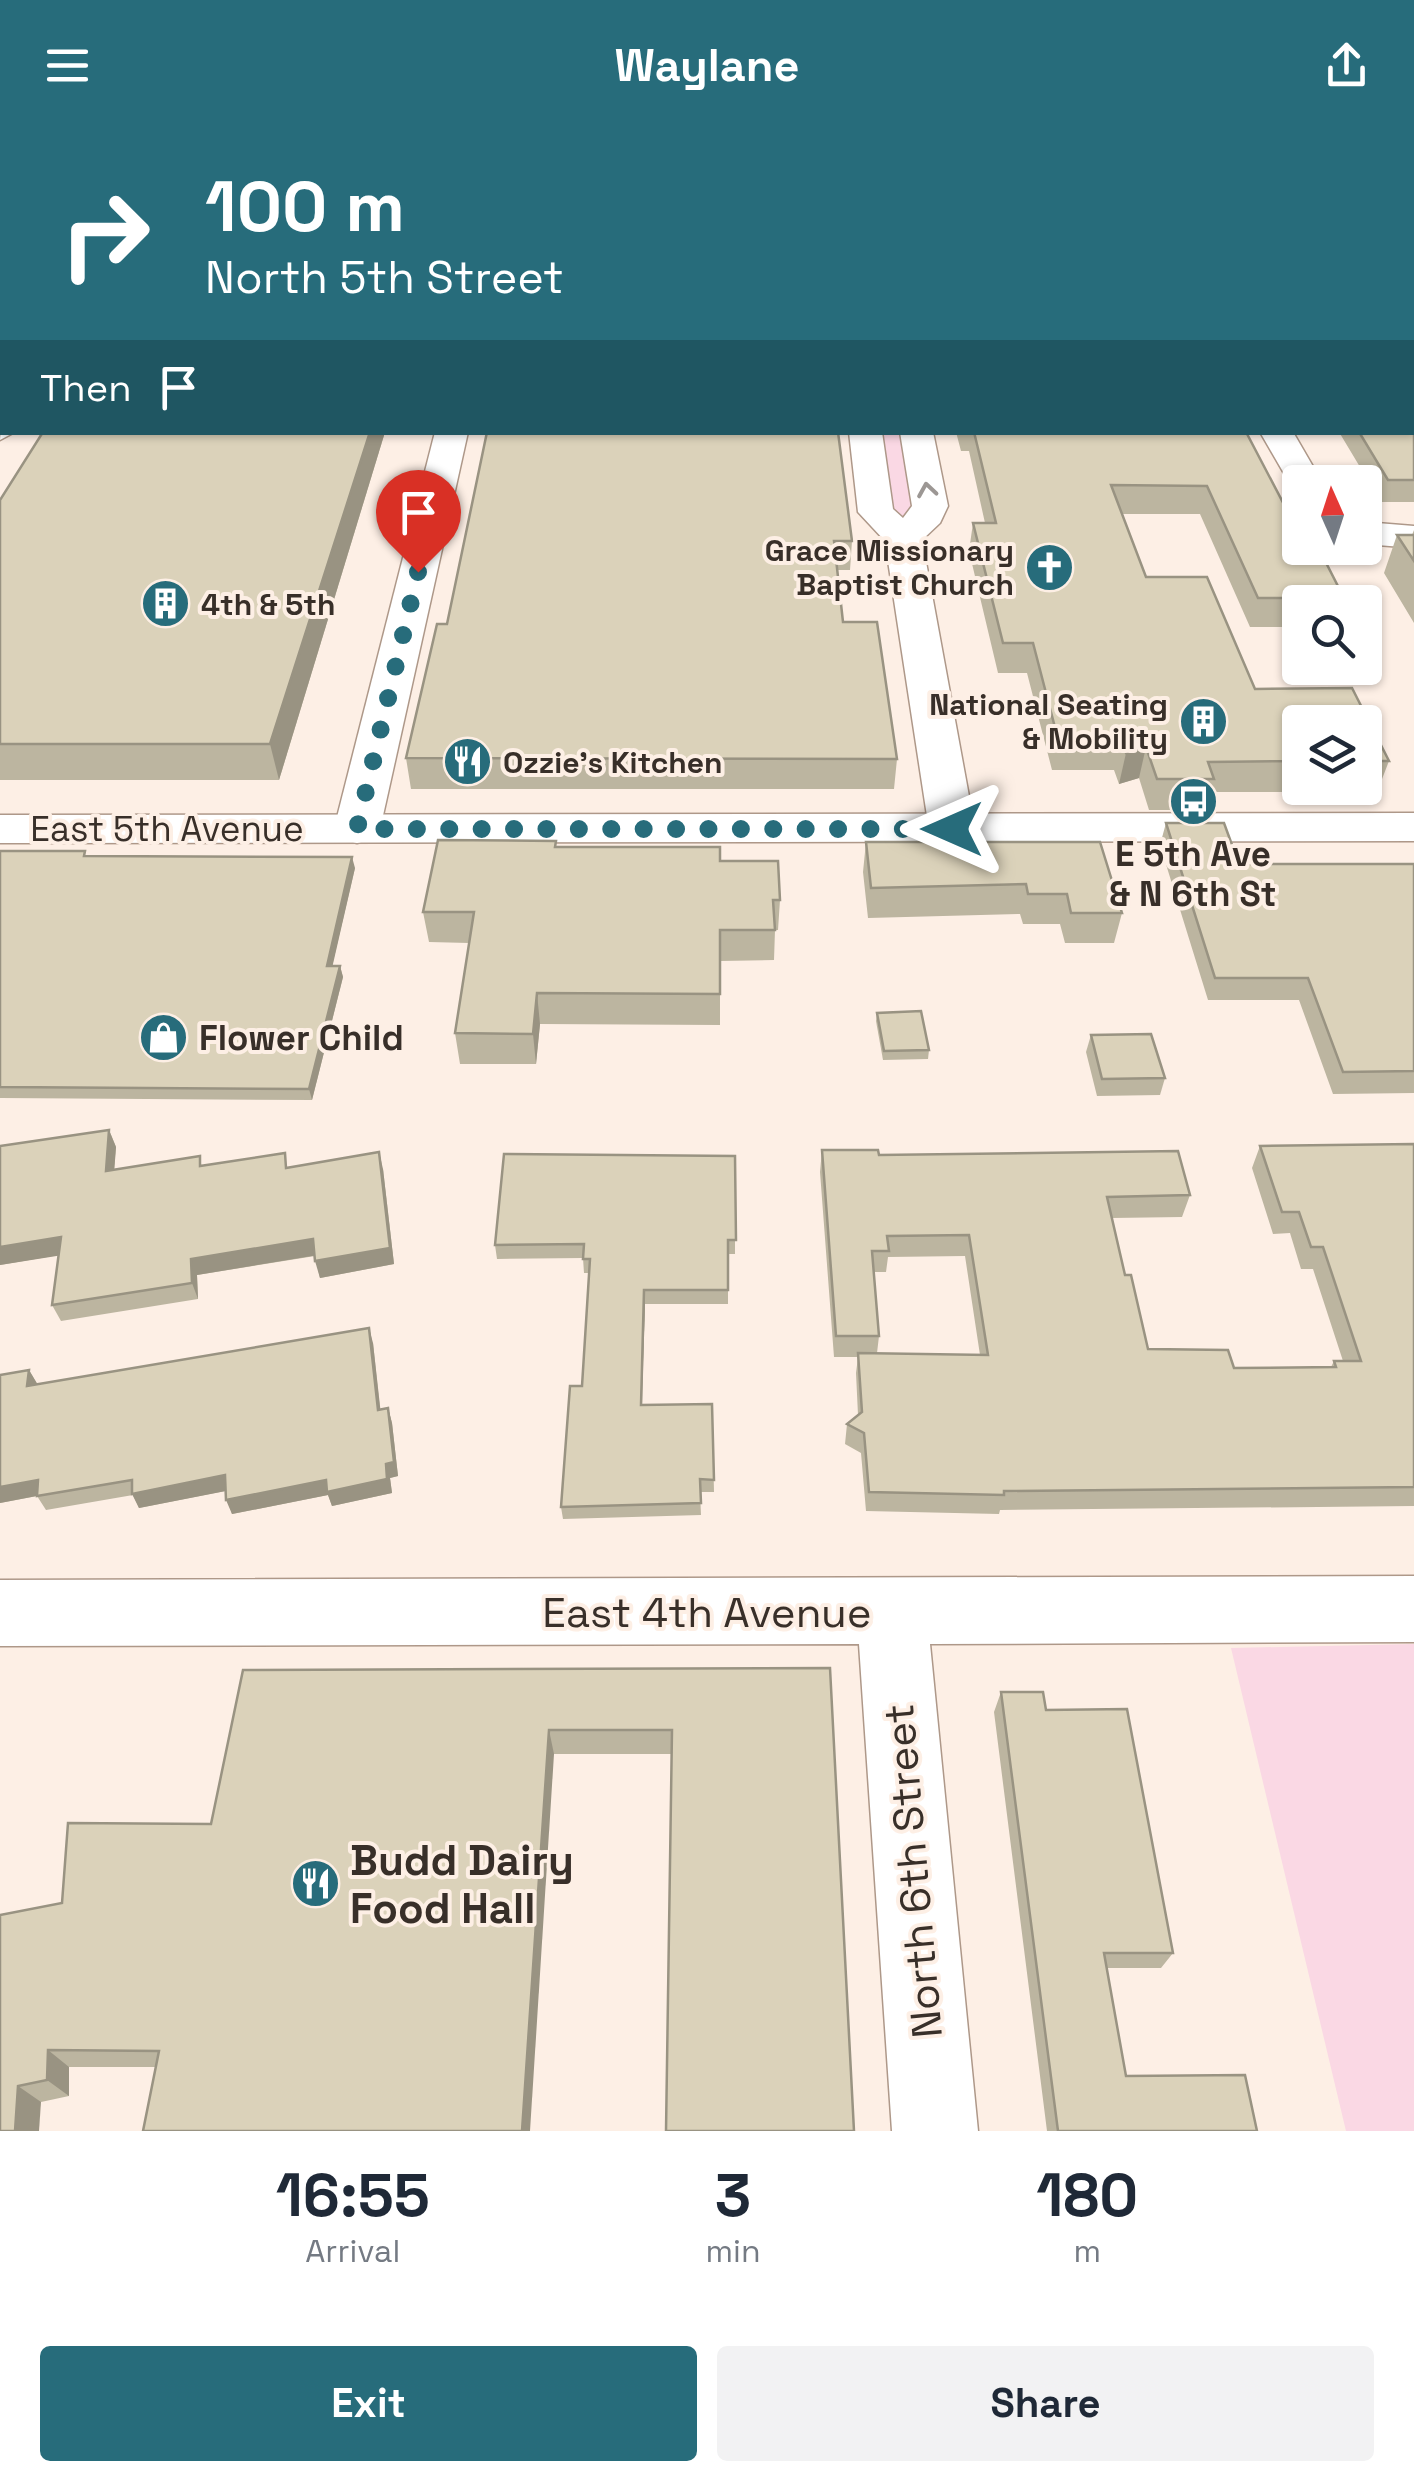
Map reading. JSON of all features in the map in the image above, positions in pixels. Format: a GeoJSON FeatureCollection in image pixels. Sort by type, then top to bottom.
{"type":"FeatureCollection","features":[{"type":"Feature","properties":{"kind":"street"},"geometry":{"type":"LineString","coordinates":[[357,829],[451,435]]}},
{"type":"Feature","properties":{"kind":"street"},"geometry":{"type":"LineString","coordinates":[[865,435],[876,512],[903,538],[952,829]]}},
{"type":"Feature","properties":{"kind":"street"},"geometry":{"type":"LineString","coordinates":[[903,538],[927,515],[930,506],[917,435]]}},
{"type":"Feature","properties":{"kind":"street"},"geometry":{"type":"LineString","coordinates":[[1278,435],[1296,465]]}},
{"type":"Feature","properties":{"kind":"street"},"geometry":{"type":"LineString","coordinates":[[1382,534],[1414,537]]}},
{"type":"Feature","properties":{"kind":"street","name":"East 5th Avenue"},"geometry":{"type":"LineString","coordinates":[[0,829],[1414,828]]}},
{"type":"Feature","properties":{"kind":"street","name":"East 4th Avenue"},"geometry":{"type":"LineString","coordinates":[[0,1613],[1414,1609]]}},
{"type":"Feature","properties":{"kind":"street","name":"North 6th Street"},"geometry":{"type":"LineString","coordinates":[[892,1611],[934,2131]]}},
{"type":"Feature","properties":{"kind":"shaded area"},"geometry":{"type":"Polygon","coordinates":[[[866,435],[916,435],[930,506],[903,538],[866,435]]]}},
{"type":"Feature","properties":{"kind":"shaded area"},"geometry":{"type":"Polygon","coordinates":[[[1414,1644],[1414,2131],[1346,2131],[1231,1648],[1414,1644]]]}},
{"type":"Feature","properties":{"kind":"building","name":"4th & 5th"},"geometry":{"type":"Polygon","coordinates":[[[41,435],[369,435],[270,744],[0,744],[0,500],[41,435]]]}},
{"type":"Feature","properties":{"kind":"building"},"geometry":{"type":"Polygon","coordinates":[[[486,435],[838,435],[852,541],[834,541],[843,622],[877,622],[897,759],[406,758],[437,624],[447,624],[486,435]]]}},
{"type":"Feature","properties":{"kind":"building"},"geometry":{"type":"Polygon","coordinates":[[[975,435],[1248,435],[1282,501],[1282,565],[1327,565],[1337,585],[1282,585],[1282,598],[1258,598],[1207,486],[1111,485],[1146,577],[1207,577],[1255,689],[1352,688],[1361,705],[1282,705],[1282,761],[1208,762],[1214,779],[1157,779],[1146,747],[1126,753],[1121,739],[1058,739],[1033,643],[1003,643],[973,523],[996,523],[975,435]]]}},
{"type":"Feature","properties":{"kind":"building"},"geometry":{"type":"Polygon","coordinates":[[[1361,435],[1414,435],[1414,480],[1388,480],[1361,435]]]}},
{"type":"Feature","properties":{"kind":"building"},"geometry":{"type":"Polygon","coordinates":[[[1397,535],[1414,535],[1414,561],[1397,535]]]}},
{"type":"Feature","properties":{"kind":"building"},"geometry":{"type":"Polygon","coordinates":[[[1166,823],[1224,823],[1239,864],[1414,864],[1414,1071],[1343,1072],[1308,978],[1215,978],[1166,823]]]}},
{"type":"Feature","properties":{"kind":"building"},"geometry":{"type":"Polygon","coordinates":[[[438,840],[556,841],[555,847],[720,847],[720,861],[778,861],[780,900],[773,900],[775,930],[720,930],[720,994],[537,993],[533,1034],[455,1033],[474,912],[423,912],[438,840]]]}},
{"type":"Feature","properties":{"kind":"building"},"geometry":{"type":"Polygon","coordinates":[[[866,842],[1100,842],[1122,913],[1071,913],[1067,894],[1028,894],[1026,884],[871,888],[866,842]]]}},
{"type":"Feature","properties":{"kind":"building","name":"Flower Child"},"geometry":{"type":"Polygon","coordinates":[[[0,851],[85,851],[84,856],[352,857],[327,966],[340,966],[309,1089],[0,1087],[0,851]]]}},
{"type":"Feature","properties":{"kind":"building"},"geometry":{"type":"Polygon","coordinates":[[[921,1011],[929,1050],[884,1051],[877,1013],[921,1011]]]}},
{"type":"Feature","properties":{"kind":"building"},"geometry":{"type":"Polygon","coordinates":[[[1151,1034],[1165,1078],[1102,1079],[1091,1035],[1151,1034]]]}},
{"type":"Feature","properties":{"kind":"building"},"geometry":{"type":"Polygon","coordinates":[[[109,1130],[106,1171],[200,1156],[200,1166],[285,1153],[286,1168],[379,1152],[390,1248],[315,1261],[313,1239],[191,1259],[192,1283],[52,1305],[61,1237],[0,1247],[0,1146],[109,1130]]]}},
{"type":"Feature","properties":{"kind":"building"},"geometry":{"type":"Polygon","coordinates":[[[1414,1144],[1414,1487],[1004,1491],[1004,1495],[869,1492],[864,1433],[847,1424],[862,1412],[858,1353],[988,1355],[969,1235],[887,1236],[889,1251],[872,1251],[879,1336],[836,1336],[822,1150],[878,1150],[879,1155],[1178,1151],[1190,1195],[1107,1197],[1148,1349],[1228,1350],[1234,1368],[1336,1367],[1334,1361],[1361,1361],[1323,1247],[1311,1247],[1299,1212],[1282,1212],[1260,1146],[1414,1144]]]}},
{"type":"Feature","properties":{"kind":"building"},"geometry":{"type":"Polygon","coordinates":[[[504,1154],[735,1156],[736,1240],[728,1240],[728,1290],[644,1290],[641,1405],[712,1404],[714,1480],[700,1479],[701,1503],[561,1507],[570,1386],[582,1386],[590,1259],[583,1259],[584,1244],[495,1245],[504,1154]]]}},
{"type":"Feature","properties":{"kind":"building"},"geometry":{"type":"Polygon","coordinates":[[[369,1328],[378,1410],[388,1408],[394,1462],[386,1464],[387,1479],[327,1492],[326,1480],[226,1500],[225,1475],[132,1494],[132,1480],[37,1496],[38,1480],[0,1487],[0,1375],[29,1370],[27,1386],[369,1328]]]}},
{"type":"Feature","properties":{"kind":"building","name":"Budd Dairy Food Hall"},"geometry":{"type":"Polygon","coordinates":[[[830,1668],[854,2131],[666,2131],[672,1730],[549,1730],[522,2131],[143,2131],[159,2051],[48,2050],[47,2080],[18,2086],[15,2131],[0,2131],[0,1915],[62,1903],[68,1823],[211,1824],[243,1670],[830,1668]]]}},
{"type":"Feature","properties":{"kind":"building"},"geometry":{"type":"Polygon","coordinates":[[[1001,1692],[1043,1692],[1046,1710],[1127,1709],[1173,1953],[1104,1953],[1126,2076],[1245,2075],[1257,2131],[1058,2131],[1001,1692]]]}},
{"type":"Feature","properties":{"kind":"place","name":"Grace Missionary Baptist Church"},"geometry":{"type":"Point","coordinates":[1049,567]}},
{"type":"Feature","properties":{"kind":"place","name":"4th & 5th"},"geometry":{"type":"Point","coordinates":[166,604]}},
{"type":"Feature","properties":{"kind":"place","name":"National Seating & Mobility"},"geometry":{"type":"Point","coordinates":[1203,721]}},
{"type":"Feature","properties":{"kind":"place","name":"Ozzie's Kitchen"},"geometry":{"type":"Point","coordinates":[468,762]}},
{"type":"Feature","properties":{"kind":"place","name":"E 5th Ave & N 6th St"},"geometry":{"type":"Point","coordinates":[1193,802]}},
{"type":"Feature","properties":{"kind":"place","name":"Flower Child"},"geometry":{"type":"Point","coordinates":[164,1038]}},
{"type":"Feature","properties":{"kind":"place","name":"Budd Dairy Food Hall"},"geometry":{"type":"Point","coordinates":[315,1884]}},
{"type":"Feature","properties":{"kind":"route"},"geometry":{"type":"LineString","coordinates":[[418,572],[357,829],[952,829]]}}]}
